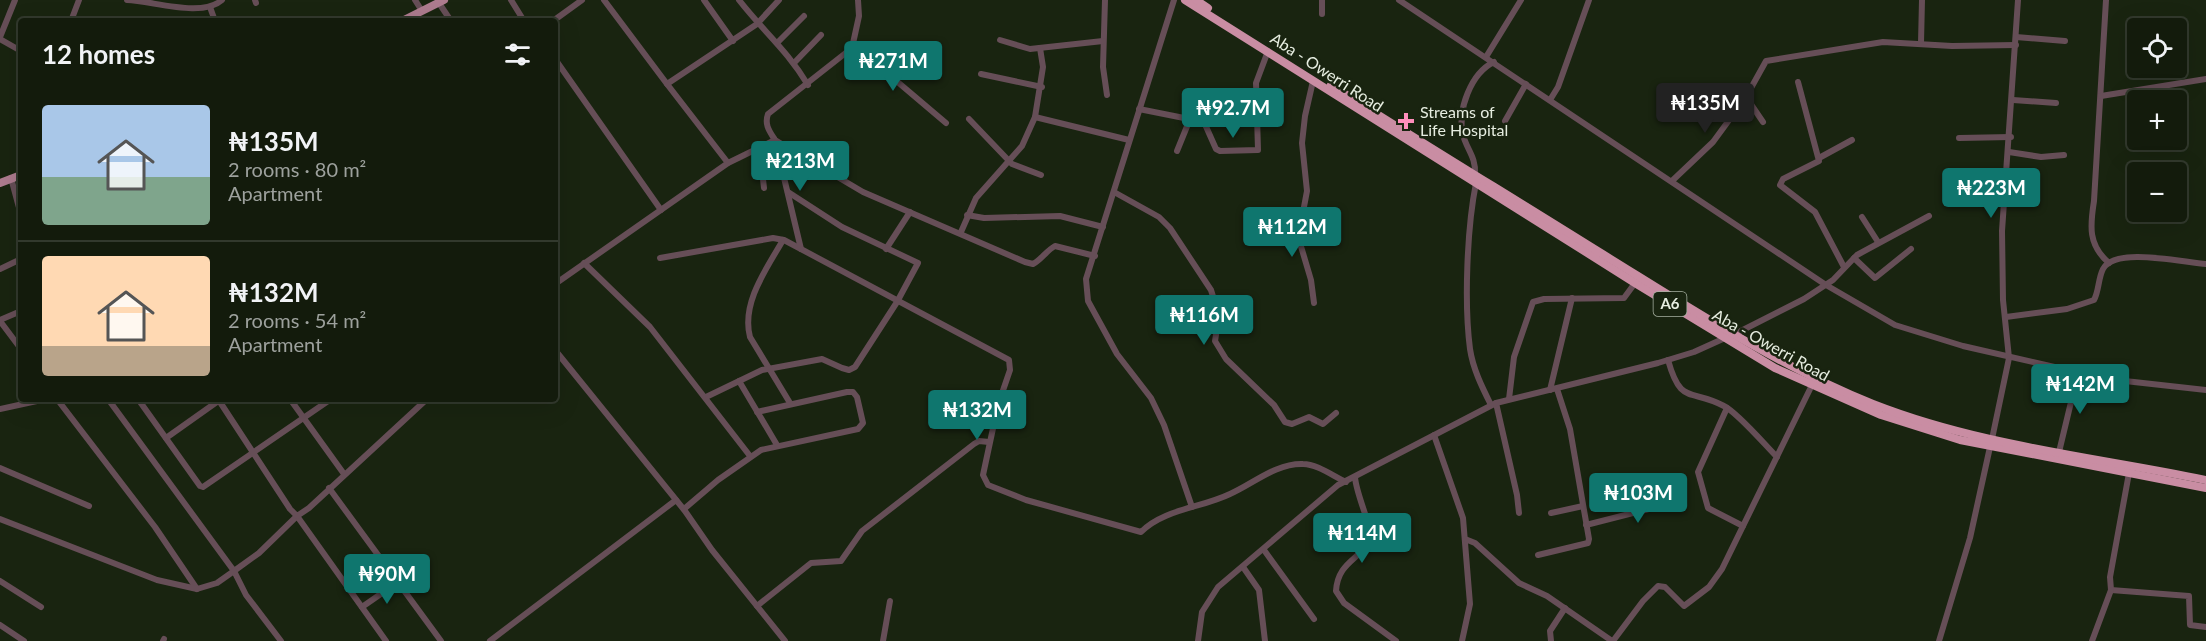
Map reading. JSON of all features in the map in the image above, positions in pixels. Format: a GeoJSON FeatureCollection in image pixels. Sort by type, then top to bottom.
{"type":"FeatureCollection","features":[{"type":"Feature","properties":{"kind":"highway","name":"Aba - Owerri Road"},"geometry":{"type":"LineString","coordinates":[[1185,0],[1313,81],[1475,178],[1635,283],[1812,385],[1898,420],[1991,443],[2206,488]]}},
{"type":"Feature","properties":{"kind":"highway","name":"Aba - Owerri Road"},"geometry":{"type":"LineString","coordinates":[[1196,0],[1729,337],[1800,372],[1875,404],[1991,443],[2059,452],[2082,461],[2206,480]]}},
{"type":"Feature","properties":{"kind":"main road"},"geometry":{"type":"LineString","coordinates":[[408,18],[442,1]]}},
{"type":"Feature","properties":{"kind":"main road"},"geometry":{"type":"LineString","coordinates":[[0,183],[18,176]]}},
{"type":"Feature","properties":{"kind":"street"},"geometry":{"type":"LineString","coordinates":[[15,0],[0,38],[18,49]]}},
{"type":"Feature","properties":{"kind":"street"},"geometry":{"type":"LineString","coordinates":[[72,18],[79,0]]}},
{"type":"Feature","properties":{"kind":"street"},"geometry":{"type":"LineString","coordinates":[[128,0],[210,7],[222,0]]}},
{"type":"Feature","properties":{"kind":"street"},"geometry":{"type":"LineString","coordinates":[[415,0],[422,11]]}},
{"type":"Feature","properties":{"kind":"street"},"geometry":{"type":"LineString","coordinates":[[511,0],[522,18]]}},
{"type":"Feature","properties":{"kind":"street"},"geometry":{"type":"LineString","coordinates":[[557,18],[582,0]]}},
{"type":"Feature","properties":{"kind":"street"},"geometry":{"type":"LineString","coordinates":[[604,0],[728,163]]}},
{"type":"Feature","properties":{"kind":"street"},"geometry":{"type":"LineString","coordinates":[[704,0],[733,41]]}},
{"type":"Feature","properties":{"kind":"street"},"geometry":{"type":"LineString","coordinates":[[739,0],[758,24],[778,42],[808,85]]}},
{"type":"Feature","properties":{"kind":"street"},"geometry":{"type":"LineString","coordinates":[[667,84],[758,24],[779,0]]}},
{"type":"Feature","properties":{"kind":"street"},"geometry":{"type":"LineString","coordinates":[[801,249],[775,140],[766,121],[768,114],[808,85],[854,45],[854,32],[859,16],[858,0]]}},
{"type":"Feature","properties":{"kind":"street"},"geometry":{"type":"LineString","coordinates":[[1105,0],[1103,67],[1107,95]]}},
{"type":"Feature","properties":{"kind":"street"},"geometry":{"type":"LineString","coordinates":[[1174,0],[1086,279],[1088,301],[1117,354],[1151,398],[1164,425],[1192,507]]}},
{"type":"Feature","properties":{"kind":"street"},"geometry":{"type":"LineString","coordinates":[[1322,0],[1322,14]]}},
{"type":"Feature","properties":{"kind":"street"},"geometry":{"type":"LineString","coordinates":[[1399,0],[1673,180],[1826,285],[1895,325],[1919,334],[2009,358],[2140,383],[2206,390]]}},
{"type":"Feature","properties":{"kind":"street"},"geometry":{"type":"LineString","coordinates":[[1486,57],[1521,0]]}},
{"type":"Feature","properties":{"kind":"street"},"geometry":{"type":"LineString","coordinates":[[1550,100],[1558,87],[1589,0]]}},
{"type":"Feature","properties":{"kind":"street"},"geometry":{"type":"LineString","coordinates":[[1921,43],[1922,0]]}},
{"type":"Feature","properties":{"kind":"street"},"geometry":{"type":"LineString","coordinates":[[1939,641],[1970,538],[2009,358],[2002,276],[2002,231],[2011,136],[2018,0]]}},
{"type":"Feature","properties":{"kind":"street"},"geometry":{"type":"LineString","coordinates":[[2106,0],[2094,201],[2090,225],[2098,253],[2109,263]]}},
{"type":"Feature","properties":{"kind":"street"},"geometry":{"type":"LineString","coordinates":[[442,1],[450,18]]}},
{"type":"Feature","properties":{"kind":"street"},"geometry":{"type":"LineString","coordinates":[[210,7],[214,18]]}},
{"type":"Feature","properties":{"kind":"street"},"geometry":{"type":"LineString","coordinates":[[778,42],[804,16]]}},
{"type":"Feature","properties":{"kind":"street"},"geometry":{"type":"LineString","coordinates":[[794,63],[821,35]]}},
{"type":"Feature","properties":{"kind":"street"},"geometry":{"type":"LineString","coordinates":[[2016,37],[2065,41]]}},
{"type":"Feature","properties":{"kind":"street"},"geometry":{"type":"LineString","coordinates":[[1000,40],[1026,49],[1103,40]]}},
{"type":"Feature","properties":{"kind":"street"},"geometry":{"type":"LineString","coordinates":[[1673,180],[1713,142],[1746,97],[1766,61],[1883,42],[1935,45],[2016,45]]}},
{"type":"Feature","properties":{"kind":"street"},"geometry":{"type":"LineString","coordinates":[[854,45],[946,123]]}},
{"type":"Feature","properties":{"kind":"street"},"geometry":{"type":"LineString","coordinates":[[961,232],[976,198],[1022,146],[1035,117],[1042,87],[1043,67],[1040,48]]}},
{"type":"Feature","properties":{"kind":"street"},"geometry":{"type":"LineString","coordinates":[[1139,109],[1207,124],[1216,149],[1258,150],[1256,83],[1268,51]]}},
{"type":"Feature","properties":{"kind":"street"},"geometry":{"type":"LineString","coordinates":[[1494,62],[1483,69],[1477,77],[1462,114],[1462,131],[1476,163],[1470,229],[1469,333],[1477,374],[1493,404],[1518,495],[1519,513]]}},
{"type":"Feature","properties":{"kind":"street"},"geometry":{"type":"LineString","coordinates":[[558,63],[661,210]]}},
{"type":"Feature","properties":{"kind":"street"},"geometry":{"type":"LineString","coordinates":[[981,74],[1042,87]]}},
{"type":"Feature","properties":{"kind":"street"},"geometry":{"type":"LineString","coordinates":[[2101,96],[2206,79]]}},
{"type":"Feature","properties":{"kind":"street"},"geometry":{"type":"LineString","coordinates":[[1313,81],[1302,143],[1307,191],[1300,228],[1300,243],[1311,280],[1314,303]]}},
{"type":"Feature","properties":{"kind":"street"},"geometry":{"type":"LineString","coordinates":[[1798,82],[1819,158]]}},
{"type":"Feature","properties":{"kind":"street"},"geometry":{"type":"LineString","coordinates":[[1505,121],[1526,84]]}},
{"type":"Feature","properties":{"kind":"street"},"geometry":{"type":"LineString","coordinates":[[1746,97],[1763,122]]}},
{"type":"Feature","properties":{"kind":"street"},"geometry":{"type":"LineString","coordinates":[[2013,100],[2056,103]]}},
{"type":"Feature","properties":{"kind":"street"},"geometry":{"type":"LineString","coordinates":[[1035,117],[1129,140]]}},
{"type":"Feature","properties":{"kind":"street"},"geometry":{"type":"LineString","coordinates":[[969,119],[1010,162],[1041,175]]}},
{"type":"Feature","properties":{"kind":"street"},"geometry":{"type":"LineString","coordinates":[[1177,151],[1190,119]]}},
{"type":"Feature","properties":{"kind":"street"},"geometry":{"type":"LineString","coordinates":[[1959,138],[2011,136]]}},
{"type":"Feature","properties":{"kind":"street"},"geometry":{"type":"LineString","coordinates":[[558,282],[728,163],[775,140]]}},
{"type":"Feature","properties":{"kind":"street"},"geometry":{"type":"LineString","coordinates":[[775,140],[863,192],[1033,264],[1055,246],[1095,256]]}},
{"type":"Feature","properties":{"kind":"street"},"geometry":{"type":"LineString","coordinates":[[1844,267],[1815,212],[1780,185],[1783,179],[1814,164],[1819,158],[1852,140]]}},
{"type":"Feature","properties":{"kind":"street"},"geometry":{"type":"LineString","coordinates":[[2009,152],[2041,157],[2064,155]]}},
{"type":"Feature","properties":{"kind":"street"},"geometry":{"type":"LineString","coordinates":[[764,188],[762,170],[782,166]]}},
{"type":"Feature","properties":{"kind":"street"},"geometry":{"type":"LineString","coordinates":[[11,178],[18,204]]}},
{"type":"Feature","properties":{"kind":"street"},"geometry":{"type":"LineString","coordinates":[[706,398],[762,370],[822,359],[849,370],[855,367],[897,302],[918,263],[842,227],[788,192]]}},
{"type":"Feature","properties":{"kind":"street"},"geometry":{"type":"LineString","coordinates":[[1114,192],[1159,217],[1170,228],[1211,290],[1219,316],[1215,341],[1226,359],[1274,405],[1285,422],[1292,424],[1309,417],[1323,424],[1336,413]]}},
{"type":"Feature","properties":{"kind":"street"},"geometry":{"type":"LineString","coordinates":[[886,249],[910,212]]}},
{"type":"Feature","properties":{"kind":"street"},"geometry":{"type":"LineString","coordinates":[[967,215],[984,218],[1060,216],[1103,227]]}},
{"type":"Feature","properties":{"kind":"street"},"geometry":{"type":"LineString","coordinates":[[1198,641],[1202,612],[1218,587],[1264,550],[1317,501],[1346,482],[1493,404],[1668,360],[1729,337],[1826,285],[1854,258],[1878,242],[1929,216]]}},
{"type":"Feature","properties":{"kind":"street"},"geometry":{"type":"LineString","coordinates":[[1862,217],[1878,242]]}},
{"type":"Feature","properties":{"kind":"street"},"geometry":{"type":"LineString","coordinates":[[660,258],[773,238],[783,240],[1009,360],[1010,370],[989,442],[983,475],[988,485],[1026,500],[1141,532],[1149,524],[1229,495],[1258,479],[1292,465],[1308,465],[1346,482]]}},
{"type":"Feature","properties":{"kind":"street"},"geometry":{"type":"LineString","coordinates":[[783,240],[753,296],[748,326],[750,337],[790,403]]}},
{"type":"Feature","properties":{"kind":"street"},"geometry":{"type":"LineString","coordinates":[[1854,258],[1875,278],[1911,249]]}},
{"type":"Feature","properties":{"kind":"street"},"geometry":{"type":"LineString","coordinates":[[2006,317],[2067,309],[2094,300],[2103,268],[2109,263],[2153,257],[2206,264]]}},
{"type":"Feature","properties":{"kind":"street"},"geometry":{"type":"LineString","coordinates":[[0,269],[18,260]]}},
{"type":"Feature","properties":{"kind":"street"},"geometry":{"type":"LineString","coordinates":[[584,263],[650,327],[750,456]]}},
{"type":"Feature","properties":{"kind":"street"},"geometry":{"type":"LineString","coordinates":[[1509,399],[1514,357],[1533,302],[1544,299],[1624,298],[1635,283]]}},
{"type":"Feature","properties":{"kind":"street"},"geometry":{"type":"LineString","coordinates":[[1538,555],[1588,543],[1570,429],[1553,389],[1572,298]]}},
{"type":"Feature","properties":{"kind":"street"},"geometry":{"type":"LineString","coordinates":[[18,312],[0,320],[18,342]]}},
{"type":"Feature","properties":{"kind":"street"},"geometry":{"type":"LineString","coordinates":[[558,354],[684,509],[712,550],[785,641]]}},
{"type":"Feature","properties":{"kind":"street"},"geometry":{"type":"LineString","coordinates":[[1668,360],[1674,382],[1680,388],[1727,408],[1777,458]]}},
{"type":"Feature","properties":{"kind":"street"},"geometry":{"type":"LineString","coordinates":[[2059,452],[2078,372]]}},
{"type":"Feature","properties":{"kind":"street"},"geometry":{"type":"LineString","coordinates":[[739,381],[777,446]]}},
{"type":"Feature","properties":{"kind":"street"},"geometry":{"type":"LineString","coordinates":[[1465,539],[1475,543],[1519,583],[1565,608],[1612,641],[1643,601],[1658,586],[1665,587],[1684,606],[1709,587],[1722,568],[1812,385]]}},
{"type":"Feature","properties":{"kind":"street"},"geometry":{"type":"LineString","coordinates":[[684,509],[750,456],[777,446],[862,427],[857,397],[853,392],[790,403],[757,412]]}},
{"type":"Feature","properties":{"kind":"street"},"geometry":{"type":"LineString","coordinates":[[0,410],[33,402]]}},
{"type":"Feature","properties":{"kind":"street"},"geometry":{"type":"LineString","coordinates":[[59,402],[155,527],[197,589]]}},
{"type":"Feature","properties":{"kind":"street"},"geometry":{"type":"LineString","coordinates":[[110,402],[234,571],[246,595],[281,641]]}},
{"type":"Feature","properties":{"kind":"street"},"geometry":{"type":"LineString","coordinates":[[140,402],[200,486],[203,487],[327,402]]}},
{"type":"Feature","properties":{"kind":"street"},"geometry":{"type":"LineString","coordinates":[[166,438],[217,402]]}},
{"type":"Feature","properties":{"kind":"street"},"geometry":{"type":"LineString","coordinates":[[221,402],[290,509],[386,641]]}},
{"type":"Feature","properties":{"kind":"street"},"geometry":{"type":"LineString","coordinates":[[292,402],[344,474]]}},
{"type":"Feature","properties":{"kind":"street"},"geometry":{"type":"LineString","coordinates":[[0,519],[157,580],[197,589],[217,583],[259,553],[423,402]]}},
{"type":"Feature","properties":{"kind":"street"},"geometry":{"type":"LineString","coordinates":[[1727,408],[1699,467],[1699,481],[1708,508],[1743,526]]}},
{"type":"Feature","properties":{"kind":"street"},"geometry":{"type":"LineString","coordinates":[[1434,435],[1463,518],[1470,604],[1462,641]]}},
{"type":"Feature","properties":{"kind":"street"},"geometry":{"type":"LineString","coordinates":[[757,606],[811,563],[841,561],[855,538],[878,516],[974,444],[979,441],[989,442]]}},
{"type":"Feature","properties":{"kind":"street"},"geometry":{"type":"LineString","coordinates":[[0,468],[89,506]]}},
{"type":"Feature","properties":{"kind":"street"},"geometry":{"type":"LineString","coordinates":[[2092,641],[2111,590],[2110,577],[2129,472]]}},
{"type":"Feature","properties":{"kind":"street"},"geometry":{"type":"LineString","coordinates":[[1355,477],[1358,499],[1367,519],[1370,537],[1363,550],[1345,565],[1336,591],[1344,603],[1396,641]]}},
{"type":"Feature","properties":{"kind":"street"},"geometry":{"type":"LineString","coordinates":[[329,488],[441,641]]}},
{"type":"Feature","properties":{"kind":"street"},"geometry":{"type":"LineString","coordinates":[[490,641],[676,500]]}},
{"type":"Feature","properties":{"kind":"street"},"geometry":{"type":"LineString","coordinates":[[1586,525],[1684,500]]}},
{"type":"Feature","properties":{"kind":"street"},"geometry":{"type":"LineString","coordinates":[[1551,513],[1582,506]]}},
{"type":"Feature","properties":{"kind":"street"},"geometry":{"type":"LineString","coordinates":[[1264,550],[1314,619]]}},
{"type":"Feature","properties":{"kind":"street"},"geometry":{"type":"LineString","coordinates":[[1243,567],[1259,590],[1265,641]]}},
{"type":"Feature","properties":{"kind":"street"},"geometry":{"type":"LineString","coordinates":[[0,581],[41,607]]}},
{"type":"Feature","properties":{"kind":"street"},"geometry":{"type":"LineString","coordinates":[[362,607],[398,582]]}},
{"type":"Feature","properties":{"kind":"street"},"geometry":{"type":"LineString","coordinates":[[2111,590],[2189,596],[2190,625],[2206,627]]}},
{"type":"Feature","properties":{"kind":"street"},"geometry":{"type":"LineString","coordinates":[[884,641],[890,601]]}},
{"type":"Feature","properties":{"kind":"street"},"geometry":{"type":"LineString","coordinates":[[1551,641],[1550,631],[1565,608]]}},
{"type":"Feature","properties":{"kind":"street"},"geometry":{"type":"LineString","coordinates":[[0,625],[24,641]]}},
{"type":"Feature","properties":{"kind":"place","name":"Streams of Life Hospital"},"geometry":{"type":"Point","coordinates":[1406,121]}}]}
